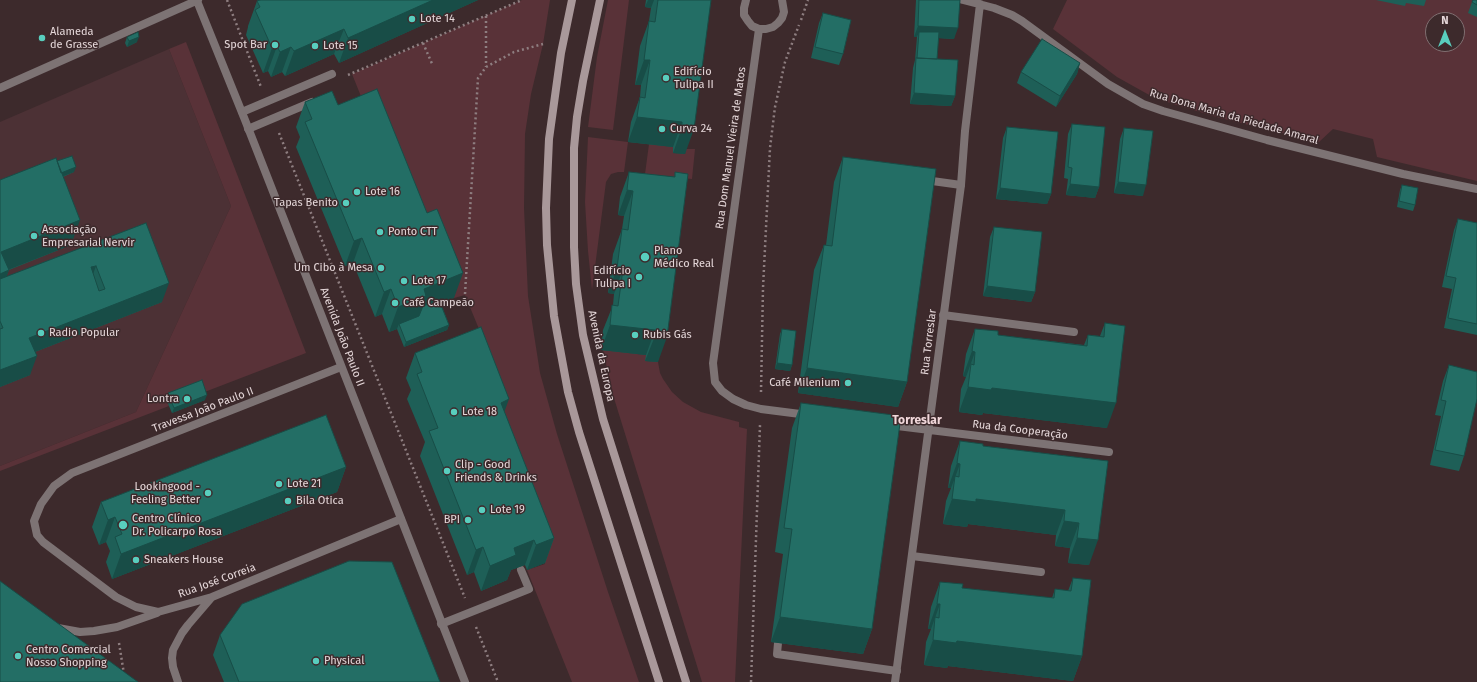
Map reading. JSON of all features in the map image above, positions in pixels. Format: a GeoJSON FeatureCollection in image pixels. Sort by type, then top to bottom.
{"type":"FeatureCollection","features":[{"type":"Feature","properties":{"kind":"main road"},"geometry":{"type":"LineString","coordinates":[[572,0],[562,52],[549,139],[546,208],[547,245],[554,316],[568,392],[579,432],[659,682]]}},
{"type":"Feature","properties":{"kind":"main road","name":"Avenida da Europa"},"geometry":{"type":"LineString","coordinates":[[600,0],[583,81],[574,148],[574,247],[576,284],[582,328],[603,419],[686,682]]}},
{"type":"Feature","properties":{"kind":"street"},"geometry":{"type":"LineString","coordinates":[[0,88],[197,0]]}},
{"type":"Feature","properties":{"kind":"street","name":"Avenida João Paulo II"},"geometry":{"type":"LineString","coordinates":[[197,0],[465,682]]}},
{"type":"Feature","properties":{"kind":"street"},"geometry":{"type":"LineString","coordinates":[[746,0],[744,15],[752,26],[759,29],[773,27],[782,18],[784,12],[782,0]]}},
{"type":"Feature","properties":{"kind":"street","name":"Rua Dona Maria da Piedade Amaral"},"geometry":{"type":"LineString","coordinates":[[963,0],[1006,12],[1022,21],[1108,84],[1143,104],[1267,140],[1403,174],[1477,189]]}},
{"type":"Feature","properties":{"kind":"street","name":"Rua Torreslar"},"geometry":{"type":"LineString","coordinates":[[895,682],[960,185],[980,4]]}},
{"type":"Feature","properties":{"kind":"street","name":"Rua Dom Manuel Vieira de Matos"},"geometry":{"type":"LineString","coordinates":[[759,29],[713,363],[715,382],[722,391],[733,399],[746,405],[761,409],[814,416]]}},
{"type":"Feature","properties":{"kind":"street"},"geometry":{"type":"LineString","coordinates":[[242,112],[332,74]]}},
{"type":"Feature","properties":{"kind":"street"},"geometry":{"type":"LineString","coordinates":[[248,129],[320,99]]}},
{"type":"Feature","properties":{"kind":"street"},"geometry":{"type":"LineString","coordinates":[[914,179],[960,185]]}},
{"type":"Feature","properties":{"kind":"street"},"geometry":{"type":"LineString","coordinates":[[943,316],[1074,332]]}},
{"type":"Feature","properties":{"kind":"street","name":"Travessa João Paulo II"},"geometry":{"type":"LineString","coordinates":[[72,473],[342,366]]}},
{"type":"Feature","properties":{"kind":"street"},"geometry":{"type":"LineString","coordinates":[[883,424],[929,430]]}},
{"type":"Feature","properties":{"kind":"street","name":"Rua da Cooperação"},"geometry":{"type":"LineString","coordinates":[[929,430],[1109,452]]}},
{"type":"Feature","properties":{"kind":"street","name":"Rua José Correia"},"geometry":{"type":"LineString","coordinates":[[72,473],[54,486],[41,504],[34,521],[36,535],[43,542],[116,597],[136,607],[158,612],[212,597],[401,519]]}},
{"type":"Feature","properties":{"kind":"street"},"geometry":{"type":"LineString","coordinates":[[912,556],[1041,572]]}},
{"type":"Feature","properties":{"kind":"street"},"geometry":{"type":"LineString","coordinates":[[441,624],[529,589],[521,570]]}},
{"type":"Feature","properties":{"kind":"street"},"geometry":{"type":"LineString","coordinates":[[178,682],[172,667],[173,650],[188,625],[212,597]]}},
{"type":"Feature","properties":{"kind":"street"},"geometry":{"type":"LineString","coordinates":[[52,630],[94,632],[117,627],[158,612]]}},
{"type":"Feature","properties":{"kind":"street"},"geometry":{"type":"LineString","coordinates":[[778,643],[777,654],[897,671]]}},
{"type":"Feature","properties":{"kind":"path"},"geometry":{"type":"LineString","coordinates":[[227,0],[267,102]]}},
{"type":"Feature","properties":{"kind":"path"},"geometry":{"type":"LineString","coordinates":[[345,77],[522,0]]}},
{"type":"Feature","properties":{"kind":"path"},"geometry":{"type":"LineString","coordinates":[[751,682],[761,409],[762,288],[767,191],[775,107],[785,62],[808,0]]}},
{"type":"Feature","properties":{"kind":"path"},"geometry":{"type":"LineString","coordinates":[[486,15],[486,67]]}},
{"type":"Feature","properties":{"kind":"path"},"geometry":{"type":"LineString","coordinates":[[423,43],[433,66]]}},
{"type":"Feature","properties":{"kind":"path"},"geometry":{"type":"LineString","coordinates":[[465,294],[478,78],[486,67],[514,52],[543,44]]}},
{"type":"Feature","properties":{"kind":"path"},"geometry":{"type":"LineString","coordinates":[[273,118],[498,682]]}},
{"type":"Feature","properties":{"kind":"path"},"geometry":{"type":"LineString","coordinates":[[117,627],[125,675]]}},
{"type":"Feature","properties":{"kind":"shaded area"},"geometry":{"type":"Polygon","coordinates":[[[522,0],[550,0],[543,44],[531,94],[525,134],[524,208],[528,296],[540,373],[557,434],[639,682],[572,682],[527,570],[545,564],[486,346],[465,295],[454,298],[418,238],[352,74],[522,0]]]}},
{"type":"Feature","properties":{"kind":"shaded area"},"geometry":{"type":"Polygon","coordinates":[[[608,0],[629,0],[613,130],[588,127],[597,57],[608,0]]]}},
{"type":"Feature","properties":{"kind":"shaded area"},"geometry":{"type":"Polygon","coordinates":[[[1067,0],[1477,0],[1477,181],[1377,157],[1373,139],[1333,129],[1319,142],[1220,118],[1170,103],[1151,96],[1117,77],[1053,29],[1067,0]]]}},
{"type":"Feature","properties":{"kind":"shaded area"},"geometry":{"type":"Polygon","coordinates":[[[186,42],[306,353],[202,393],[166,399],[169,406],[0,471],[0,466],[136,412],[231,206],[169,49],[186,42]]]}},
{"type":"Feature","properties":{"kind":"shaded area"},"geometry":{"type":"Polygon","coordinates":[[[169,49],[231,206],[136,412],[0,466],[0,122],[169,49]]]}},
{"type":"Feature","properties":{"kind":"shaded area"},"geometry":{"type":"Polygon","coordinates":[[[588,137],[628,142],[624,172],[611,174],[606,182],[592,290],[585,202],[588,137]]]}},
{"type":"Feature","properties":{"kind":"shaded area"},"geometry":{"type":"Polygon","coordinates":[[[649,144],[673,147],[673,153],[685,154],[686,149],[695,149],[692,179],[645,174],[649,144]]]}},
{"type":"Feature","properties":{"kind":"shaded area"},"geometry":{"type":"Polygon","coordinates":[[[603,350],[646,355],[646,361],[658,362],[663,379],[672,392],[683,402],[701,412],[739,422],[739,427],[747,429],[735,682],[702,682],[613,395],[603,350]]]}},
{"type":"Feature","properties":{"kind":"building"},"geometry":{"type":"Polygon","coordinates":[[[433,0],[348,38],[344,29],[294,51],[291,47],[280,52],[277,46],[272,48],[255,10],[260,7],[257,1],[433,0]]]}},
{"type":"Feature","properties":{"kind":"building","name":"Edifício Tulipa II"},"geometry":{"type":"Polygon","coordinates":[[[658,0],[711,0],[694,129],[682,128],[682,122],[637,117],[640,97],[645,98],[650,60],[644,60],[649,21],[655,22],[658,0]]]}},
{"type":"Feature","properties":{"kind":"building"},"geometry":{"type":"Polygon","coordinates":[[[919,0],[960,0],[958,28],[918,26],[919,0]]]}},
{"type":"Feature","properties":{"kind":"building"},"geometry":{"type":"Polygon","coordinates":[[[1473,0],[1477,0],[1477,5],[1472,2],[1473,0]]]}},
{"type":"Feature","properties":{"kind":"building"},"geometry":{"type":"Polygon","coordinates":[[[823,13],[851,20],[843,54],[815,47],[823,13]]]}},
{"type":"Feature","properties":{"kind":"building"},"geometry":{"type":"Polygon","coordinates":[[[138,32],[139,37],[129,41],[127,37],[138,32]]]}},
{"type":"Feature","properties":{"kind":"building"},"geometry":{"type":"Polygon","coordinates":[[[919,32],[939,32],[937,59],[917,58],[919,32]]]}},
{"type":"Feature","properties":{"kind":"building"},"geometry":{"type":"Polygon","coordinates":[[[1042,39],[1080,63],[1060,96],[1021,72],[1042,39]]]}},
{"type":"Feature","properties":{"kind":"building"},"geometry":{"type":"Polygon","coordinates":[[[916,58],[958,60],[955,96],[914,93],[916,58]]]}},
{"type":"Feature","properties":{"kind":"building"},"geometry":{"type":"Polygon","coordinates":[[[377,89],[427,213],[437,209],[463,273],[424,289],[426,296],[398,307],[391,289],[384,292],[362,238],[354,241],[305,122],[312,119],[305,102],[332,91],[338,105],[377,89]]]}},
{"type":"Feature","properties":{"kind":"building"},"geometry":{"type":"Polygon","coordinates":[[[1072,124],[1105,127],[1099,187],[1070,184],[1072,168],[1068,167],[1072,124]]]}},
{"type":"Feature","properties":{"kind":"building"},"geometry":{"type":"Polygon","coordinates":[[[1007,127],[1058,132],[1051,194],[1000,188],[1007,127]]]}},
{"type":"Feature","properties":{"kind":"building"},"geometry":{"type":"Polygon","coordinates":[[[1124,128],[1153,131],[1146,185],[1118,182],[1124,128]]]}},
{"type":"Feature","properties":{"kind":"building"},"geometry":{"type":"Polygon","coordinates":[[[72,156],[76,167],[61,173],[57,161],[72,156]]]}},
{"type":"Feature","properties":{"kind":"building"},"geometry":{"type":"Polygon","coordinates":[[[843,157],[936,169],[907,382],[807,368],[824,245],[832,246],[843,157]]]}},
{"type":"Feature","properties":{"kind":"building"},"geometry":{"type":"Polygon","coordinates":[[[56,158],[80,220],[1,252],[9,270],[0,274],[0,180],[56,158]]]}},
{"type":"Feature","properties":{"kind":"building","name":"Edifício Tulipa I"},"geometry":{"type":"Polygon","coordinates":[[[629,172],[675,177],[675,172],[688,174],[667,337],[655,336],[655,330],[610,325],[612,305],[618,306],[623,269],[617,268],[622,229],[628,230],[633,191],[627,190],[629,172]]]}},
{"type":"Feature","properties":{"kind":"building"},"geometry":{"type":"Polygon","coordinates":[[[1402,185],[1418,188],[1415,205],[1399,201],[1402,185]]]}},
{"type":"Feature","properties":{"kind":"building"},"geometry":{"type":"Polygon","coordinates":[[[1458,219],[1477,223],[1477,324],[1448,318],[1456,278],[1446,276],[1458,219]]]}},
{"type":"Feature","properties":{"kind":"building","name":"Radio Popular"},"geometry":{"type":"Polygon","coordinates":[[[146,223],[169,283],[29,338],[37,356],[0,370],[0,329],[3,328],[0,321],[0,279],[146,223]],[[96,266],[91,267],[99,291],[105,289],[96,266]]]}},
{"type":"Feature","properties":{"kind":"building"},"geometry":{"type":"Polygon","coordinates":[[[994,227],[1042,232],[1035,292],[987,286],[994,227]]]}},
{"type":"Feature","properties":{"kind":"building"},"geometry":{"type":"Polygon","coordinates":[[[439,300],[449,325],[406,342],[399,324],[419,316],[423,306],[439,300]]]}},
{"type":"Feature","properties":{"kind":"building"},"geometry":{"type":"Polygon","coordinates":[[[1105,323],[1125,326],[1116,403],[992,388],[991,390],[968,387],[971,364],[974,365],[975,352],[972,351],[975,329],[998,331],[998,335],[1087,346],[1088,335],[1104,337],[1105,323]]]}},
{"type":"Feature","properties":{"kind":"building"},"geometry":{"type":"Polygon","coordinates":[[[481,327],[509,399],[501,403],[554,538],[536,545],[534,540],[514,548],[516,555],[490,566],[483,547],[476,550],[429,431],[438,428],[417,374],[422,372],[415,353],[481,327]]]}},
{"type":"Feature","properties":{"kind":"building"},"geometry":{"type":"Polygon","coordinates":[[[782,329],[796,331],[792,365],[777,363],[782,329]]]}},
{"type":"Feature","properties":{"kind":"building"},"geometry":{"type":"Polygon","coordinates":[[[1449,365],[1477,372],[1477,399],[1464,456],[1435,450],[1446,401],[1441,400],[1449,365]]]}},
{"type":"Feature","properties":{"kind":"building"},"geometry":{"type":"Polygon","coordinates":[[[202,380],[207,395],[174,408],[168,393],[202,380]]]}},
{"type":"Feature","properties":{"kind":"building"},"geometry":{"type":"Polygon","coordinates":[[[801,403],[901,416],[872,629],[780,617],[792,529],[784,528],[801,403]]]}},
{"type":"Feature","properties":{"kind":"building"},"geometry":{"type":"Polygon","coordinates":[[[326,415],[346,467],[121,554],[115,537],[122,534],[115,517],[108,520],[101,502],[326,415]]]}},
{"type":"Feature","properties":{"kind":"building"},"geometry":{"type":"Polygon","coordinates":[[[960,441],[983,444],[983,446],[1108,461],[1098,540],[1077,538],[1079,523],[1064,521],[1065,510],[976,499],[976,502],[952,499],[955,476],[959,477],[960,464],[957,463],[960,441]]]}},
{"type":"Feature","properties":{"kind":"building"},"geometry":{"type":"Polygon","coordinates":[[[349,561],[392,562],[440,682],[239,682],[220,635],[242,604],[349,561]]]}},
{"type":"Feature","properties":{"kind":"building"},"geometry":{"type":"Polygon","coordinates":[[[1073,578],[1091,580],[1082,656],[957,641],[956,643],[933,640],[935,617],[939,618],[940,604],[937,604],[940,582],[963,584],[962,588],[1054,598],[1055,589],[1071,591],[1073,578]]]}},
{"type":"Feature","properties":{"kind":"building"},"geometry":{"type":"Polygon","coordinates":[[[0,581],[138,682],[0,682],[0,581]]]}},
{"type":"Feature","properties":{"kind":"place","name":"Lote 14"},"geometry":{"type":"Point","coordinates":[412,19]}},
{"type":"Feature","properties":{"kind":"place","name":"Alameda de Grasse"},"geometry":{"type":"Point","coordinates":[42,38]}},
{"type":"Feature","properties":{"kind":"place","name":"Spot Bar"},"geometry":{"type":"Point","coordinates":[275,45]}},
{"type":"Feature","properties":{"kind":"place","name":"Lote 15"},"geometry":{"type":"Point","coordinates":[315,46]}},
{"type":"Feature","properties":{"kind":"place","name":"Edifício Tulipa II"},"geometry":{"type":"Point","coordinates":[666,78]}},
{"type":"Feature","properties":{"kind":"place","name":"Curva 24"},"geometry":{"type":"Point","coordinates":[662,129]}},
{"type":"Feature","properties":{"kind":"place","name":"Lote 16"},"geometry":{"type":"Point","coordinates":[357,192]}},
{"type":"Feature","properties":{"kind":"place","name":"Tapas Benito"},"geometry":{"type":"Point","coordinates":[346,203]}},
{"type":"Feature","properties":{"kind":"place","name":"Ponto CTT"},"geometry":{"type":"Point","coordinates":[380,232]}},
{"type":"Feature","properties":{"kind":"place","name":"Associação Empresarial Nervir"},"geometry":{"type":"Point","coordinates":[34,236]}},
{"type":"Feature","properties":{"kind":"place","name":"Plano Médico Real"},"geometry":{"type":"Point","coordinates":[645,257]}},
{"type":"Feature","properties":{"kind":"place","name":"Um Cibo à Mesa"},"geometry":{"type":"Point","coordinates":[381,268]}},
{"type":"Feature","properties":{"kind":"place","name":"Edifício Tulipa I"},"geometry":{"type":"Point","coordinates":[639,277]}},
{"type":"Feature","properties":{"kind":"place","name":"Lote 17"},"geometry":{"type":"Point","coordinates":[404,281]}},
{"type":"Feature","properties":{"kind":"place","name":"Café Campeão"},"geometry":{"type":"Point","coordinates":[395,303]}},
{"type":"Feature","properties":{"kind":"place","name":"Radio Popular"},"geometry":{"type":"Point","coordinates":[41,333]}},
{"type":"Feature","properties":{"kind":"place","name":"Rubis Gás"},"geometry":{"type":"Point","coordinates":[635,335]}},
{"type":"Feature","properties":{"kind":"place","name":"Café Milenium"},"geometry":{"type":"Point","coordinates":[848,383]}},
{"type":"Feature","properties":{"kind":"place","name":"Lontra"},"geometry":{"type":"Point","coordinates":[187,399]}},
{"type":"Feature","properties":{"kind":"place","name":"Lote 18"},"geometry":{"type":"Point","coordinates":[454,412]}},
{"type":"Feature","properties":{"kind":"place","name":"Clip - Good Friends & Drinks"},"geometry":{"type":"Point","coordinates":[447,471]}},
{"type":"Feature","properties":{"kind":"place","name":"Lote 21"},"geometry":{"type":"Point","coordinates":[279,484]}},
{"type":"Feature","properties":{"kind":"place","name":"Lookingood - Feeling Better"},"geometry":{"type":"Point","coordinates":[208,493]}},
{"type":"Feature","properties":{"kind":"place","name":"Bila Otica"},"geometry":{"type":"Point","coordinates":[288,501]}},
{"type":"Feature","properties":{"kind":"place","name":"Lote 19"},"geometry":{"type":"Point","coordinates":[482,510]}},
{"type":"Feature","properties":{"kind":"place","name":"BPI"},"geometry":{"type":"Point","coordinates":[468,520]}},
{"type":"Feature","properties":{"kind":"place","name":"Centro Clínico Dr. Policarpo Rosa"},"geometry":{"type":"Point","coordinates":[123,525]}},
{"type":"Feature","properties":{"kind":"place","name":"Sneakers House"},"geometry":{"type":"Point","coordinates":[136,560]}},
{"type":"Feature","properties":{"kind":"place","name":"Centro Comercial Nosso Shopping"},"geometry":{"type":"Point","coordinates":[18,656]}},
{"type":"Feature","properties":{"kind":"place","name":"Physical"},"geometry":{"type":"Point","coordinates":[316,661]}},
{"type":"Feature","properties":{"kind":"district","name":"Torreslar"},"geometry":{"type":"Point","coordinates":[917,421]}}]}
